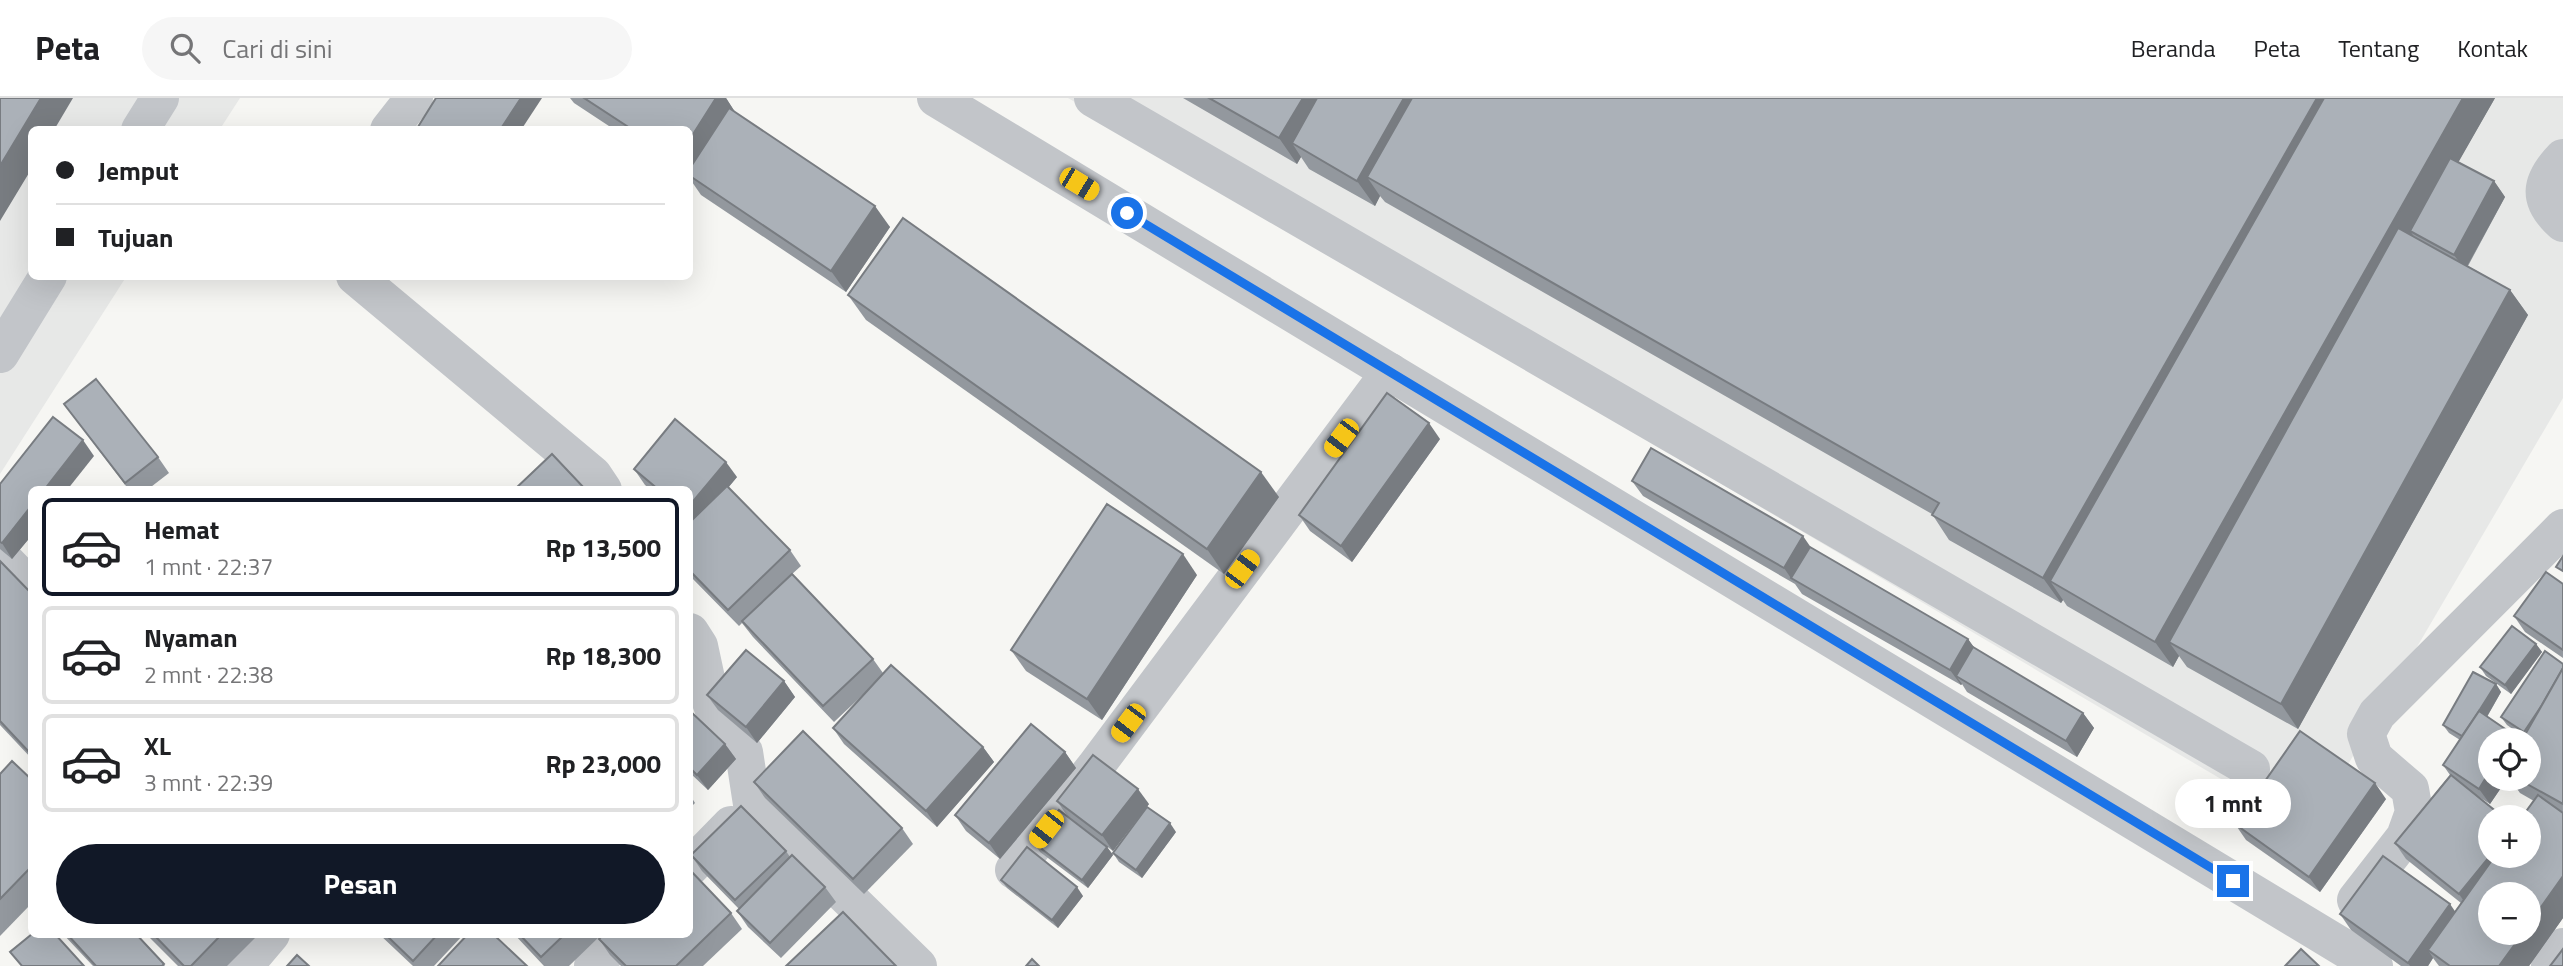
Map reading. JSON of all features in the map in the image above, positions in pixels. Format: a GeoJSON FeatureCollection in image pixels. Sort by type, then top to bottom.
{"type":"FeatureCollection","features":[{"type":"Feature","properties":{"kind":"street"},"geometry":{"type":"LineString","coordinates":[[143,126],[160,98]]}},
{"type":"Feature","properties":{"kind":"street"},"geometry":{"type":"LineString","coordinates":[[392,126],[414,98]]}},
{"type":"Feature","properties":{"kind":"street"},"geometry":{"type":"LineString","coordinates":[[936,98],[2374,966]]}},
{"type":"Feature","properties":{"kind":"street"},"geometry":{"type":"LineString","coordinates":[[1093,98],[2251,769]]}},
{"type":"Feature","properties":{"kind":"street"},"geometry":{"type":"LineString","coordinates":[[2563,158],[2550,172],[2543,190],[2550,212],[2563,223]]}},
{"type":"Feature","properties":{"kind":"street"},"geometry":{"type":"LineString","coordinates":[[0,354],[46,280]]}},
{"type":"Feature","properties":{"kind":"street"},"geometry":{"type":"LineString","coordinates":[[360,280],[593,475],[600,486]]}},
{"type":"Feature","properties":{"kind":"street"},"geometry":{"type":"LineString","coordinates":[[1014,870],[1096,767],[1390,372]]}},
{"type":"Feature","properties":{"kind":"street"},"geometry":{"type":"LineString","coordinates":[[2327,938],[2405,837],[2414,812],[2410,789],[2374,758],[2366,734],[2377,714],[2563,528]]}},
{"type":"Feature","properties":{"kind":"street"},"geometry":{"type":"LineString","coordinates":[[0,556],[28,585]]}},
{"type":"Feature","properties":{"kind":"street"},"geometry":{"type":"LineString","coordinates":[[693,637],[699,646],[711,702],[719,724],[744,752],[752,804],[918,966]]}},
{"type":"Feature","properties":{"kind":"street"},"geometry":{"type":"LineString","coordinates":[[693,864],[752,804]]}},
{"type":"Feature","properties":{"kind":"street"},"geometry":{"type":"LineString","coordinates":[[244,966],[268,938]]}},
{"type":"Feature","properties":{"kind":"street"},"geometry":{"type":"LineString","coordinates":[[593,966],[620,938]]}},
{"type":"Feature","properties":{"kind":"street"},"geometry":{"type":"LineString","coordinates":[[2550,966],[2563,947]]}},
{"type":"Feature","properties":{"kind":"shaded area"},"geometry":{"type":"Polygon","coordinates":[[[0,98],[240,98],[222,126],[28,126],[28,280],[124,280],[0,474],[0,98]]]}},
{"type":"Feature","properties":{"kind":"shaded area"},"geometry":{"type":"Polygon","coordinates":[[[1068,98],[2563,98],[2563,398],[2309,831],[1068,98]]]}},
{"type":"Feature","properties":{"kind":"building"},"geometry":{"type":"Polygon","coordinates":[[[0,98],[41,98],[0,166],[0,98]]]}},
{"type":"Feature","properties":{"kind":"building"},"geometry":{"type":"Polygon","coordinates":[[[436,98],[521,98],[503,126],[418,126],[436,98]]]}},
{"type":"Feature","properties":{"kind":"building"},"geometry":{"type":"Polygon","coordinates":[[[584,98],[716,98],[693,134],[693,126],[627,126],[584,98]]]}},
{"type":"Feature","properties":{"kind":"building"},"geometry":{"type":"Polygon","coordinates":[[[1209,98],[1303,98],[1279,138],[1209,98]]]}},
{"type":"Feature","properties":{"kind":"building"},"geometry":{"type":"Polygon","coordinates":[[[1317,98],[1404,98],[1357,181],[1292,143],[1317,98]]]}},
{"type":"Feature","properties":{"kind":"building"},"geometry":{"type":"Polygon","coordinates":[[[1412,98],[2317,98],[2043,578],[1932,515],[1939,503],[1367,177],[1412,98]]]}},
{"type":"Feature","properties":{"kind":"building"},"geometry":{"type":"Polygon","coordinates":[[[2324,98],[2463,98],[2155,642],[2050,581],[2324,98]]]}},
{"type":"Feature","properties":{"kind":"building"},"geometry":{"type":"Polygon","coordinates":[[[729,108],[875,206],[831,271],[693,178],[693,163],[729,108]]]}},
{"type":"Feature","properties":{"kind":"building"},"geometry":{"type":"Polygon","coordinates":[[[2450,158],[2494,181],[2454,255],[2410,231],[2450,158]]]}},
{"type":"Feature","properties":{"kind":"building"},"geometry":{"type":"Polygon","coordinates":[[[903,218],[1261,472],[1207,549],[848,295],[903,218]]]}},
{"type":"Feature","properties":{"kind":"building"},"geometry":{"type":"Polygon","coordinates":[[[2398,228],[2510,290],[2281,704],[2169,642],[2398,228]]]}},
{"type":"Feature","properties":{"kind":"building"},"geometry":{"type":"Polygon","coordinates":[[[96,379],[158,457],[125,483],[64,404],[96,379]]]}},
{"type":"Feature","properties":{"kind":"building"},"geometry":{"type":"Polygon","coordinates":[[[1387,393],[1429,423],[1341,546],[1299,515],[1387,393]]]}},
{"type":"Feature","properties":{"kind":"building"},"geometry":{"type":"Polygon","coordinates":[[[53,417],[83,440],[47,486],[28,486],[28,510],[2,543],[0,484],[53,417]]]}},
{"type":"Feature","properties":{"kind":"building"},"geometry":{"type":"Polygon","coordinates":[[[675,419],[726,462],[693,501],[693,486],[654,486],[634,469],[675,419]]]}},
{"type":"Feature","properties":{"kind":"building"},"geometry":{"type":"Polygon","coordinates":[[[1651,448],[1803,536],[1784,568],[1632,481],[1651,448]]]}},
{"type":"Feature","properties":{"kind":"building"},"geometry":{"type":"Polygon","coordinates":[[[552,454],[582,486],[518,486],[552,454]]]}},
{"type":"Feature","properties":{"kind":"building"},"geometry":{"type":"Polygon","coordinates":[[[727,486],[790,550],[728,610],[693,574],[693,519],[727,486]]]}},
{"type":"Feature","properties":{"kind":"building"},"geometry":{"type":"Polygon","coordinates":[[[1107,504],[1183,554],[1087,699],[1011,650],[1107,504]]]}},
{"type":"Feature","properties":{"kind":"building"},"geometry":{"type":"Polygon","coordinates":[[[1810,547],[1968,639],[1950,670],[1791,578],[1810,547]]]}},
{"type":"Feature","properties":{"kind":"building"},"geometry":{"type":"Polygon","coordinates":[[[2563,556],[2563,571],[2556,567],[2563,556]]]}},
{"type":"Feature","properties":{"kind":"building"},"geometry":{"type":"Polygon","coordinates":[[[0,561],[28,590],[28,751],[0,721],[0,561]]]}},
{"type":"Feature","properties":{"kind":"building"},"geometry":{"type":"Polygon","coordinates":[[[2546,572],[2563,584],[2563,650],[2514,616],[2546,572]]]}},
{"type":"Feature","properties":{"kind":"building"},"geometry":{"type":"Polygon","coordinates":[[[792,574],[873,659],[823,706],[742,621],[792,574]]]}},
{"type":"Feature","properties":{"kind":"building"},"geometry":{"type":"Polygon","coordinates":[[[2512,626],[2536,644],[2505,685],[2480,667],[2512,626]]]}},
{"type":"Feature","properties":{"kind":"building"},"geometry":{"type":"Polygon","coordinates":[[[1973,647],[2083,713],[2066,741],[1956,676],[1973,647]]]}},
{"type":"Feature","properties":{"kind":"building"},"geometry":{"type":"Polygon","coordinates":[[[746,650],[784,681],[746,727],[707,695],[746,650]]]}},
{"type":"Feature","properties":{"kind":"building"},"geometry":{"type":"Polygon","coordinates":[[[2545,651],[2563,664],[2527,728],[2518,728],[2501,717],[2545,651]]]}},
{"type":"Feature","properties":{"kind":"building"},"geometry":{"type":"Polygon","coordinates":[[[891,665],[983,747],[926,811],[833,728],[891,665]]]}},
{"type":"Feature","properties":{"kind":"building"},"geometry":{"type":"Polygon","coordinates":[[[2563,668],[2563,804],[2540,791],[2541,728],[2529,728],[2563,668]]]}},
{"type":"Feature","properties":{"kind":"building"},"geometry":{"type":"Polygon","coordinates":[[[2473,672],[2496,684],[2462,736],[2443,725],[2473,672]]]}},
{"type":"Feature","properties":{"kind":"building"},"geometry":{"type":"Polygon","coordinates":[[[2479,711],[2504,728],[2478,728],[2478,788],[2443,765],[2479,711]]]}},
{"type":"Feature","properties":{"kind":"building"},"geometry":{"type":"Polygon","coordinates":[[[693,714],[725,744],[697,775],[693,771],[693,714]]]}},
{"type":"Feature","properties":{"kind":"building"},"geometry":{"type":"Polygon","coordinates":[[[1031,724],[1065,752],[989,843],[955,815],[1031,724]]]}},
{"type":"Feature","properties":{"kind":"building"},"geometry":{"type":"Polygon","coordinates":[[[803,731],[902,828],[853,879],[754,782],[803,731]]]}},
{"type":"Feature","properties":{"kind":"building"},"geometry":{"type":"Polygon","coordinates":[[[2300,731],[2375,783],[2309,877],[2235,824],[2300,731]]]}},
{"type":"Feature","properties":{"kind":"building"},"geometry":{"type":"Polygon","coordinates":[[[1093,755],[1138,789],[1102,835],[1057,801],[1093,755]]]}},
{"type":"Feature","properties":{"kind":"building"},"geometry":{"type":"Polygon","coordinates":[[[12,761],[28,776],[28,870],[0,899],[0,774],[12,761]]]}},
{"type":"Feature","properties":{"kind":"building"},"geometry":{"type":"Polygon","coordinates":[[[2451,775],[2488,805],[2478,805],[2478,868],[2480,868],[2459,894],[2395,843],[2451,775]]]}},
{"type":"Feature","properties":{"kind":"building"},"geometry":{"type":"Polygon","coordinates":[[[2538,795],[2563,813],[2563,876],[2541,907],[2541,882],[2478,882],[2478,945],[2514,945],[2499,966],[2450,966],[2428,950],[2486,868],[2541,868],[2541,805],[2531,805],[2538,795]]]}},
{"type":"Feature","properties":{"kind":"building"},"geometry":{"type":"Polygon","coordinates":[[[741,806],[786,851],[735,900],[693,857],[693,853],[741,806]]]}},
{"type":"Feature","properties":{"kind":"building"},"geometry":{"type":"Polygon","coordinates":[[[1147,807],[1170,823],[1136,870],[1113,853],[1147,807]]]}},
{"type":"Feature","properties":{"kind":"building"},"geometry":{"type":"Polygon","coordinates":[[[1059,810],[1107,847],[1082,880],[1034,843],[1059,810]]]}},
{"type":"Feature","properties":{"kind":"building"},"geometry":{"type":"Polygon","coordinates":[[[1027,847],[1077,887],[1052,920],[1001,880],[1027,847]]]}},
{"type":"Feature","properties":{"kind":"building"},"geometry":{"type":"Polygon","coordinates":[[[792,855],[825,887],[770,943],[737,911],[792,855]]]}},
{"type":"Feature","properties":{"kind":"building"},"geometry":{"type":"Polygon","coordinates":[[[2383,856],[2450,904],[2408,963],[2340,914],[2383,856]]]}},
{"type":"Feature","properties":{"kind":"building"},"geometry":{"type":"Polygon","coordinates":[[[693,873],[731,913],[676,966],[626,966],[599,939],[693,938],[693,873]]]}},
{"type":"Feature","properties":{"kind":"building"},"geometry":{"type":"Polygon","coordinates":[[[843,912],[896,966],[786,966],[843,912]]]}},
{"type":"Feature","properties":{"kind":"building"},"geometry":{"type":"Polygon","coordinates":[[[28,937],[59,938],[84,966],[22,966],[10,952],[28,937]]]}},
{"type":"Feature","properties":{"kind":"building"},"geometry":{"type":"Polygon","coordinates":[[[71,938],[140,938],[164,964],[162,966],[96,966],[71,938]]]}},
{"type":"Feature","properties":{"kind":"building"},"geometry":{"type":"Polygon","coordinates":[[[157,938],[218,938],[191,966],[184,966],[157,938]]]}},
{"type":"Feature","properties":{"kind":"building"},"geometry":{"type":"Polygon","coordinates":[[[389,938],[434,938],[413,961],[389,938]]]}},
{"type":"Feature","properties":{"kind":"building"},"geometry":{"type":"Polygon","coordinates":[[[464,938],[497,938],[527,966],[438,966],[464,938]]]}},
{"type":"Feature","properties":{"kind":"building"},"geometry":{"type":"Polygon","coordinates":[[[523,938],[561,938],[541,957],[523,938]]]}},
{"type":"Feature","properties":{"kind":"building"},"geometry":{"type":"Polygon","coordinates":[[[2301,949],[2319,966],[2285,966],[2301,949]]]}},
{"type":"Feature","properties":{"kind":"building"},"geometry":{"type":"Polygon","coordinates":[[[2563,949],[2563,966],[2550,966],[2563,949]]]}},
{"type":"Feature","properties":{"kind":"building"},"geometry":{"type":"Polygon","coordinates":[[[297,955],[309,966],[287,966],[297,955]]]}},
{"type":"Feature","properties":{"kind":"building"},"geometry":{"type":"Polygon","coordinates":[[[1032,959],[1039,966],[1026,966],[1032,959]]]}},
{"type":"Feature","properties":{"kind":"route"},"geometry":{"type":"LineString","coordinates":[[1127,213],[2233,881]]}}]}
